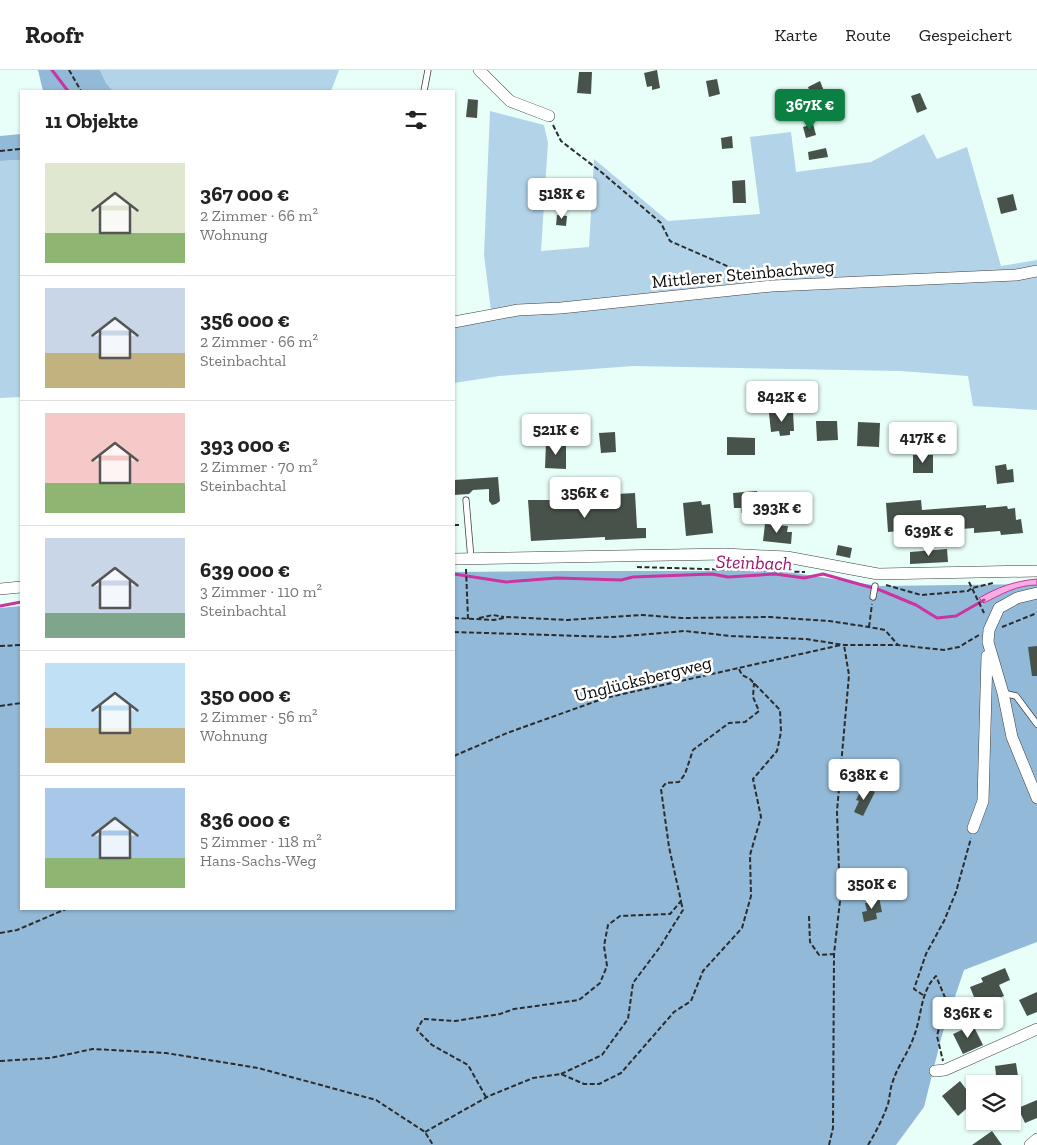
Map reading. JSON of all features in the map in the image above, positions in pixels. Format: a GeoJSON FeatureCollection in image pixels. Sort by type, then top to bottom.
{"type":"FeatureCollection","features":[{"type":"Feature","properties":{"kind":"street"},"geometry":{"type":"LineString","coordinates":[[479,70],[510,100],[549,116]]}},
{"type":"Feature","properties":{"kind":"street","name":"Mittlerer Steinbachweg"},"geometry":{"type":"LineString","coordinates":[[455,322],[518,310],[561,308],[772,286],[1016,275],[1037,271]]}},
{"type":"Feature","properties":{"kind":"street"},"geometry":{"type":"LineString","coordinates":[[455,559],[725,554],[787,556],[878,574],[1037,571]]}},
{"type":"Feature","properties":{"kind":"street"},"geometry":{"type":"LineString","coordinates":[[0,589],[20,587]]}},
{"type":"Feature","properties":{"kind":"street"},"geometry":{"type":"LineString","coordinates":[[973,828],[983,801],[985,778],[988,636],[999,608],[1017,598],[1037,593]]}},
{"type":"Feature","properties":{"kind":"street"},"geometry":{"type":"LineString","coordinates":[[988,636],[1012,737],[1037,798]]}},
{"type":"Feature","properties":{"kind":"street"},"geometry":{"type":"LineString","coordinates":[[940,1070],[1037,1029]]}},
{"type":"Feature","properties":{"kind":"street"},"geometry":{"type":"LineString","coordinates":[[1030,1145],[1037,1139]]}},
{"type":"Feature","properties":{"kind":"lane"},"geometry":{"type":"LineString","coordinates":[[424,90],[428,70]]}},
{"type":"Feature","properties":{"kind":"lane"},"geometry":{"type":"LineString","coordinates":[[466,500],[471,559]]}},
{"type":"Feature","properties":{"kind":"lane"},"geometry":{"type":"LineString","coordinates":[[873,597],[875,586]]}},
{"type":"Feature","properties":{"kind":"lane"},"geometry":{"type":"LineString","coordinates":[[1002,693],[1016,696],[1037,724]]}},
{"type":"Feature","properties":{"kind":"path"},"geometry":{"type":"LineString","coordinates":[[68,70],[80,90]]}},
{"type":"Feature","properties":{"kind":"path"},"geometry":{"type":"LineString","coordinates":[[549,116],[560,141],[600,171],[661,222],[670,241],[756,279]]}},
{"type":"Feature","properties":{"kind":"path"},"geometry":{"type":"LineString","coordinates":[[0,151],[20,149]]}},
{"type":"Feature","properties":{"kind":"path"},"geometry":{"type":"LineString","coordinates":[[637,567],[811,572]]}},
{"type":"Feature","properties":{"kind":"path"},"geometry":{"type":"LineString","coordinates":[[466,573],[468,619]]}},
{"type":"Feature","properties":{"kind":"path"},"geometry":{"type":"LineString","coordinates":[[965,573],[981,605]]}},
{"type":"Feature","properties":{"kind":"path"},"geometry":{"type":"LineString","coordinates":[[885,584],[921,595],[960,592],[997,582]]}},
{"type":"Feature","properties":{"kind":"path"},"geometry":{"type":"LineString","coordinates":[[869,627],[873,597]]}},
{"type":"Feature","properties":{"kind":"path"},"geometry":{"type":"LineString","coordinates":[[455,632],[614,637],[685,631],[731,636],[806,639],[844,645],[898,645],[944,650],[988,636],[999,629],[1037,613]]}},
{"type":"Feature","properties":{"kind":"path"},"geometry":{"type":"LineString","coordinates":[[474,619],[493,616],[548,620],[642,615],[682,618],[770,617],[829,621],[885,630],[898,645]]}},
{"type":"Feature","properties":{"kind":"path"},"geometry":{"type":"LineString","coordinates":[[455,618],[494,620],[506,617]]}},
{"type":"Feature","properties":{"kind":"path"},"geometry":{"type":"LineString","coordinates":[[0,646],[20,645]]}},
{"type":"Feature","properties":{"kind":"path"},"geometry":{"type":"LineString","coordinates":[[830,1145],[833,1120],[834,954],[840,901],[837,811],[849,675],[844,645]]}},
{"type":"Feature","properties":{"kind":"path","name":"Unglücksbergweg"},"geometry":{"type":"LineString","coordinates":[[455,756],[507,733],[605,698],[844,645]]}},
{"type":"Feature","properties":{"kind":"path"},"geometry":{"type":"LineString","coordinates":[[561,1074],[584,1084],[599,1084],[622,1073],[674,1012],[691,1001],[703,971],[742,928],[751,896],[750,856],[761,817],[753,780],[777,751],[781,732],[780,710],[754,683],[742,675],[739,669]]}},
{"type":"Feature","properties":{"kind":"path"},"geometry":{"type":"LineString","coordinates":[[425,1132],[486,1097],[533,1078],[561,1074],[602,1055],[628,1019],[633,984],[660,947],[682,910],[669,847],[660,789],[666,782],[679,782],[685,774],[692,750],[729,723],[745,722],[758,711],[753,698],[754,683]]}},
{"type":"Feature","properties":{"kind":"path"},"geometry":{"type":"LineString","coordinates":[[0,706],[20,702]]}},
{"type":"Feature","properties":{"kind":"path"},"geometry":{"type":"LineString","coordinates":[[923,995],[914,989],[916,978],[921,972],[926,954],[944,921],[956,892],[973,828]]}},
{"type":"Feature","properties":{"kind":"path"},"geometry":{"type":"LineString","coordinates":[[486,1097],[468,1065],[432,1045],[417,1030],[423,1019],[455,1020],[500,1014],[514,1008],[579,1000],[600,983],[607,966],[604,946],[608,925],[620,916],[670,914],[681,902]]}},
{"type":"Feature","properties":{"kind":"path"},"geometry":{"type":"LineString","coordinates":[[0,933],[17,930],[64,910]]}},
{"type":"Feature","properties":{"kind":"path"},"geometry":{"type":"LineString","coordinates":[[809,916],[810,942],[819,955],[834,954]]}},
{"type":"Feature","properties":{"kind":"path"},"geometry":{"type":"LineString","coordinates":[[868,1145],[888,1102],[892,1083],[899,1065],[914,1037],[923,1008],[923,995],[929,982],[936,976],[946,1000],[937,1036],[940,1070]]}},
{"type":"Feature","properties":{"kind":"path"},"geometry":{"type":"LineString","coordinates":[[0,1060],[50,1058],[93,1048],[166,1053],[258,1068],[376,1100],[425,1132],[433,1145]]}},
{"type":"Feature","properties":{"kind":"shaded area"},"geometry":{"type":"Polygon","coordinates":[[[38,70],[100,70],[106,83],[112,90],[43,90],[38,70]]]}},
{"type":"Feature","properties":{"kind":"shaded area"},"geometry":{"type":"Polygon","coordinates":[[[100,70],[339,70],[331,90],[112,90],[106,83],[100,70]]]}},
{"type":"Feature","properties":{"kind":"shaded area"},"geometry":{"type":"Polygon","coordinates":[[[490,111],[544,125],[548,143],[541,251],[589,247],[594,159],[668,221],[760,214],[750,137],[791,132],[796,172],[871,162],[924,134],[937,159],[967,147],[1001,266],[1037,260],[1037,410],[973,406],[968,376],[900,371],[633,366],[499,376],[455,383],[455,319],[491,311],[484,255],[490,111]]]}},
{"type":"Feature","properties":{"kind":"shaded area"},"geometry":{"type":"Polygon","coordinates":[[[20,134],[20,160],[0,161],[0,136],[20,134]]]}},
{"type":"Feature","properties":{"kind":"shaded area"},"geometry":{"type":"Polygon","coordinates":[[[20,160],[20,397],[0,398],[0,161],[20,160]]]}},
{"type":"Feature","properties":{"kind":"shaded area"},"geometry":{"type":"Polygon","coordinates":[[[781,571],[879,586],[1037,584],[1037,942],[964,970],[942,1035],[924,1107],[896,1145],[0,1145],[0,608],[20,606],[20,910],[455,910],[455,572],[781,571]]]}},
{"type":"Feature","properties":{"kind":"shaded area"},"geometry":{"type":"Polygon","coordinates":[[[1037,579],[1037,585],[1016,588],[984,603],[979,598],[1007,585],[1037,579]]]}},
{"type":"Feature","properties":{"kind":"building"},"geometry":{"type":"Polygon","coordinates":[[[657,70],[660,88],[652,90],[652,86],[647,87],[644,73],[657,70]]]}},
{"type":"Feature","properties":{"kind":"building"},"geometry":{"type":"Polygon","coordinates":[[[579,72],[592,72],[591,94],[577,93],[579,72]]]}},
{"type":"Feature","properties":{"kind":"building"},"geometry":{"type":"Polygon","coordinates":[[[717,79],[720,94],[709,97],[706,81],[717,79]]]}},
{"type":"Feature","properties":{"kind":"building"},"geometry":{"type":"Polygon","coordinates":[[[820,81],[826,96],[814,101],[808,87],[820,81]]]}},
{"type":"Feature","properties":{"kind":"building"},"geometry":{"type":"Polygon","coordinates":[[[920,93],[927,109],[917,113],[911,96],[920,93]]]}},
{"type":"Feature","properties":{"kind":"building"},"geometry":{"type":"Polygon","coordinates":[[[468,99],[478,100],[477,118],[466,117],[468,99]]]}},
{"type":"Feature","properties":{"kind":"building"},"geometry":{"type":"Polygon","coordinates":[[[813,124],[816,135],[806,138],[803,127],[813,124]]]}},
{"type":"Feature","properties":{"kind":"building"},"geometry":{"type":"Polygon","coordinates":[[[732,136],[733,148],[722,149],[721,138],[732,136]]]}},
{"type":"Feature","properties":{"kind":"building"},"geometry":{"type":"Polygon","coordinates":[[[826,148],[828,157],[809,160],[808,152],[826,148]]]}},
{"type":"Feature","properties":{"kind":"building"},"geometry":{"type":"Polygon","coordinates":[[[745,180],[746,203],[733,203],[732,181],[745,180]]]}},
{"type":"Feature","properties":{"kind":"building"},"geometry":{"type":"Polygon","coordinates":[[[1013,194],[1017,210],[1001,214],[997,198],[1013,194]]]}},
{"type":"Feature","properties":{"kind":"building"},"geometry":{"type":"Polygon","coordinates":[[[557,215],[567,216],[566,226],[556,225],[557,215]]]}},
{"type":"Feature","properties":{"kind":"building"},"geometry":{"type":"Polygon","coordinates":[[[793,411],[794,431],[790,431],[790,435],[780,436],[779,431],[771,432],[769,413],[793,411]]]}},
{"type":"Feature","properties":{"kind":"building"},"geometry":{"type":"Polygon","coordinates":[[[816,421],[837,421],[838,440],[817,441],[816,421]]]}},
{"type":"Feature","properties":{"kind":"building"},"geometry":{"type":"Polygon","coordinates":[[[858,422],[880,423],[879,447],[857,446],[858,422]]]}},
{"type":"Feature","properties":{"kind":"building"},"geometry":{"type":"Polygon","coordinates":[[[615,432],[616,452],[601,453],[599,433],[615,432]]]}},
{"type":"Feature","properties":{"kind":"building"},"geometry":{"type":"Polygon","coordinates":[[[727,437],[755,438],[755,455],[727,455],[727,437]]]}},
{"type":"Feature","properties":{"kind":"building"},"geometry":{"type":"Polygon","coordinates":[[[546,443],[566,443],[566,469],[545,468],[546,443]]]}},
{"type":"Feature","properties":{"kind":"building"},"geometry":{"type":"Polygon","coordinates":[[[913,455],[933,455],[933,473],[913,473],[913,455]]]}},
{"type":"Feature","properties":{"kind":"building"},"geometry":{"type":"Polygon","coordinates":[[[1006,464],[1007,470],[1013,469],[1014,482],[997,484],[995,466],[1006,464]]]}},
{"type":"Feature","properties":{"kind":"building"},"geometry":{"type":"Polygon","coordinates":[[[498,477],[500,501],[492,505],[489,501],[489,489],[473,490],[469,494],[455,495],[455,480],[498,477]]]}},
{"type":"Feature","properties":{"kind":"building"},"geometry":{"type":"Polygon","coordinates":[[[757,491],[759,512],[741,513],[741,508],[734,508],[733,493],[757,491]]]}},
{"type":"Feature","properties":{"kind":"building"},"geometry":{"type":"Polygon","coordinates":[[[635,493],[637,528],[646,528],[646,538],[605,540],[605,537],[531,541],[528,500],[597,500],[597,495],[635,493]]]}},
{"type":"Feature","properties":{"kind":"building"},"geometry":{"type":"Polygon","coordinates":[[[921,500],[922,510],[986,505],[986,508],[1007,506],[1008,509],[1015,508],[1016,520],[1021,519],[1023,533],[1001,535],[1000,531],[974,533],[974,528],[937,531],[936,528],[888,532],[886,503],[921,500]]]}},
{"type":"Feature","properties":{"kind":"building"},"geometry":{"type":"Polygon","coordinates":[[[701,501],[702,505],[710,504],[713,533],[686,536],[683,503],[701,501]]]}},
{"type":"Feature","properties":{"kind":"building"},"geometry":{"type":"Polygon","coordinates":[[[765,524],[788,526],[787,532],[792,532],[791,544],[763,541],[765,524]]]}},
{"type":"Feature","properties":{"kind":"building"},"geometry":{"type":"Polygon","coordinates":[[[838,545],[852,548],[850,558],[836,555],[838,545]]]}},
{"type":"Feature","properties":{"kind":"building"},"geometry":{"type":"Polygon","coordinates":[[[947,549],[948,562],[910,564],[910,552],[947,549]]]}},
{"type":"Feature","properties":{"kind":"building"},"geometry":{"type":"Polygon","coordinates":[[[1037,646],[1037,676],[1032,676],[1028,647],[1037,646]]]}},
{"type":"Feature","properties":{"kind":"building"},"geometry":{"type":"Polygon","coordinates":[[[863,786],[875,792],[863,816],[854,812],[859,801],[856,800],[863,786]]]}},
{"type":"Feature","properties":{"kind":"building"},"geometry":{"type":"Polygon","coordinates":[[[879,897],[882,912],[876,913],[877,919],[864,922],[862,912],[867,911],[865,903],[868,903],[868,899],[879,897]]]}},
{"type":"Feature","properties":{"kind":"building"},"geometry":{"type":"Polygon","coordinates":[[[1005,968],[1010,980],[999,985],[1004,996],[978,1007],[970,987],[983,982],[981,978],[1005,968]]]}},
{"type":"Feature","properties":{"kind":"building"},"geometry":{"type":"Polygon","coordinates":[[[1037,992],[1037,1012],[1027,1016],[1019,1000],[1037,992]]]}},
{"type":"Feature","properties":{"kind":"building"},"geometry":{"type":"Polygon","coordinates":[[[973,1025],[983,1045],[963,1054],[953,1034],[973,1025]]]}},
{"type":"Feature","properties":{"kind":"building"},"geometry":{"type":"Polygon","coordinates":[[[1016,1063],[1018,1075],[996,1075],[995,1066],[1016,1063]]]}},
{"type":"Feature","properties":{"kind":"building"},"geometry":{"type":"Polygon","coordinates":[[[960,1081],[966,1089],[966,1109],[958,1116],[942,1096],[960,1081]]]}},
{"type":"Feature","properties":{"kind":"building"},"geometry":{"type":"Polygon","coordinates":[[[1037,1100],[1037,1118],[1025,1123],[1021,1114],[1021,1107],[1037,1100]]]}},
{"type":"Feature","properties":{"kind":"building"},"geometry":{"type":"Polygon","coordinates":[[[992,1131],[1002,1145],[972,1145],[992,1131]]]}},
{"type":"Feature","properties":{"kind":"waterway"},"geometry":{"type":"LineString","coordinates":[[52,70],[67,90]]}},
{"type":"Feature","properties":{"kind":"waterway","name":"Steinbach"},"geometry":{"type":"LineString","coordinates":[[455,574],[506,582],[557,578],[621,580],[633,577],[712,574],[728,577],[775,574],[804,578],[823,574],[880,590],[916,605],[937,618],[956,616],[984,600]]}},
{"type":"Feature","properties":{"kind":"waterway","name":"Steinbach"},"geometry":{"type":"LineString","coordinates":[[0,606],[20,602]]}}]}
